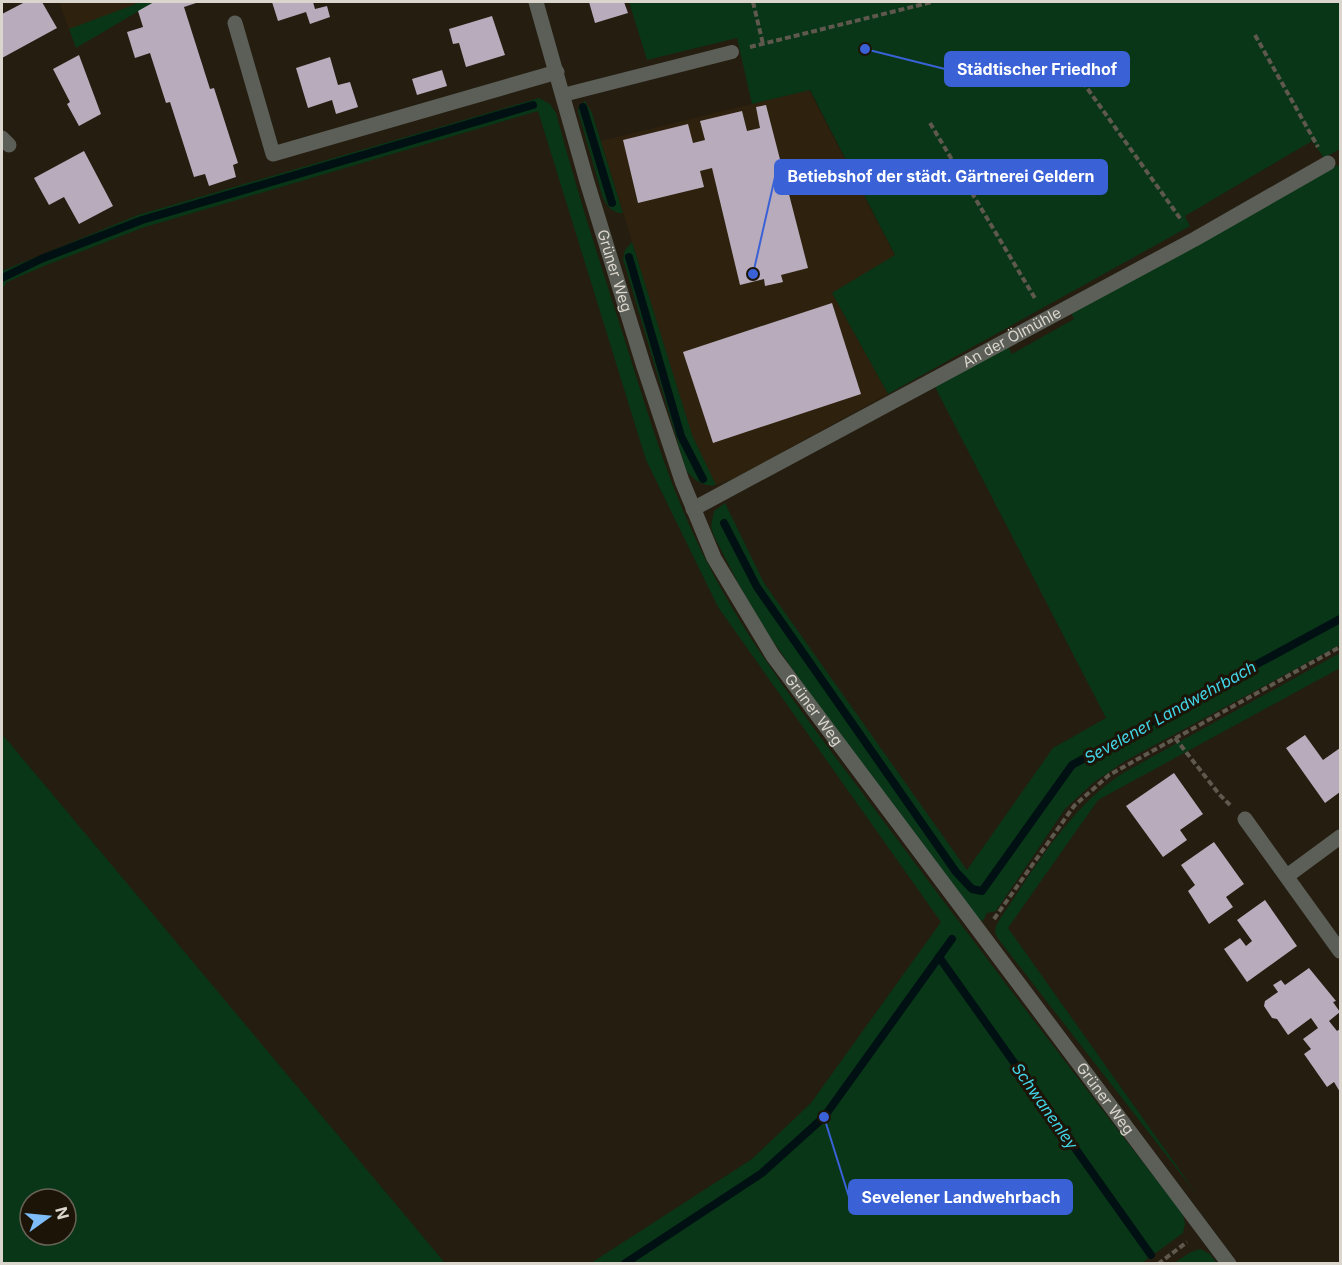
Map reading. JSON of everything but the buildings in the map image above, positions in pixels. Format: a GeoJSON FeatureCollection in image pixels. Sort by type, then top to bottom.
{"type":"FeatureCollection","features":[{"type":"Feature","properties":{"kind":"street","name":"Grüner Weg"},"geometry":{"type":"LineString","coordinates":[[536,2],[587,182],[644,367],[675,461],[714,558],[773,656],[1229,1263]]}},
{"type":"Feature","properties":{"kind":"street"},"geometry":{"type":"LineString","coordinates":[[236,23],[273,154],[557,72]]}},
{"type":"Feature","properties":{"kind":"street","name":"An der Ölmühle"},"geometry":{"type":"LineString","coordinates":[[693,509],[1195,239],[1328,164]]}},
{"type":"Feature","properties":{"kind":"street"},"geometry":{"type":"LineString","coordinates":[[1245,819],[1341,951]]}},
{"type":"Feature","properties":{"kind":"street"},"geometry":{"type":"LineString","coordinates":[[1287,876],[1341,837]]}},
{"type":"Feature","properties":{"kind":"lane"},"geometry":{"type":"LineString","coordinates":[[563,95],[732,52]]}},
{"type":"Feature","properties":{"kind":"path"},"geometry":{"type":"LineString","coordinates":[[753,2],[763,44]]}},
{"type":"Feature","properties":{"kind":"path"},"geometry":{"type":"LineString","coordinates":[[732,52],[932,2]]}},
{"type":"Feature","properties":{"kind":"path"},"geometry":{"type":"LineString","coordinates":[[1255,35],[1328,164]]}},
{"type":"Feature","properties":{"kind":"path"},"geometry":{"type":"LineString","coordinates":[[1072,68],[1195,239]]}},
{"type":"Feature","properties":{"kind":"path"},"geometry":{"type":"LineString","coordinates":[[930,123],[1047,319]]}},
{"type":"Feature","properties":{"kind":"path"},"geometry":{"type":"LineString","coordinates":[[982,936],[1074,806],[1109,775],[1341,647]]}},
{"type":"Feature","properties":{"kind":"path"},"geometry":{"type":"LineString","coordinates":[[1175,738],[1219,794],[1245,819]]}},
{"type":"Feature","properties":{"kind":"path"},"geometry":{"type":"LineString","coordinates":[[1158,1263],[1205,1229]]}},
{"type":"Feature","properties":{"kind":"shaded area"},"geometry":{"type":"Polygon","coordinates":[[[59,2],[154,2],[76,48],[59,2]]]}},
{"type":"Feature","properties":{"kind":"shaded area"},"geometry":{"type":"Polygon","coordinates":[[[809,90],[895,256],[832,293],[888,394],[733,479],[716,485],[692,435],[601,141],[809,90]]]}},
{"type":"Feature","properties":{"kind":"green space"},"geometry":{"type":"Polygon","coordinates":[[[135,2],[154,2],[76,48],[69,29],[136,4],[135,2]]]}},
{"type":"Feature","properties":{"kind":"green space"},"geometry":{"type":"Polygon","coordinates":[[[629,2],[1340,2],[1340,149],[1324,158],[1312,141],[1185,216],[1190,226],[888,394],[832,293],[895,255],[810,90],[752,104],[737,38],[647,60],[629,2]]]}},
{"type":"Feature","properties":{"kind":"green space"},"geometry":{"type":"Polygon","coordinates":[[[539,98],[550,104],[556,113],[572,172],[653,430],[683,511],[708,564],[746,631],[813,727],[1069,1067],[1183,1214],[1185,1224],[1183,1233],[1142,1263],[591,1263],[752,1159],[811,1103],[941,922],[718,607],[646,460],[538,111],[142,228],[7,282],[2,289],[2,271],[138,215],[539,98]]]}},
{"type":"Feature","properties":{"kind":"green space"},"geometry":{"type":"Polygon","coordinates":[[[585,101],[592,113],[623,213],[611,209],[603,198],[578,111],[579,106],[585,101]]]}},
{"type":"Feature","properties":{"kind":"green space"},"geometry":{"type":"Polygon","coordinates":[[[1340,164],[1340,645],[1125,761],[1093,783],[1065,809],[996,911],[987,913],[983,921],[977,919],[768,634],[713,534],[711,526],[714,511],[725,503],[764,583],[967,870],[1053,748],[1106,718],[935,387],[1008,347],[1012,354],[1074,319],[1071,313],[1340,164]]]}},
{"type":"Feature","properties":{"kind":"green space"},"geometry":{"type":"Polygon","coordinates":[[[632,242],[692,435],[716,485],[699,482],[686,470],[623,259],[625,250],[632,242]]]}},
{"type":"Feature","properties":{"kind":"green space"},"geometry":{"type":"Polygon","coordinates":[[[1340,653],[1340,668],[1098,800],[1008,928],[1198,1196],[999,940],[996,928],[1001,917],[1055,839],[1086,803],[1104,787],[1123,773],[1340,653]]]}},
{"type":"Feature","properties":{"kind":"green space"},"geometry":{"type":"Polygon","coordinates":[[[2,734],[445,1263],[2,1263],[2,734]]]}},
{"type":"Feature","properties":{"kind":"green space"},"geometry":{"type":"Polygon","coordinates":[[[1200,1249],[1210,1254],[1217,1263],[1174,1263],[1191,1252],[1200,1249]]]}},
{"type":"Feature","properties":{"kind":"waterway"},"geometry":{"type":"LineString","coordinates":[[2,278],[41,259],[142,220],[533,105]]}},
{"type":"Feature","properties":{"kind":"waterway"},"geometry":{"type":"LineString","coordinates":[[583,107],[612,203]]}},
{"type":"Feature","properties":{"kind":"waterway"},"geometry":{"type":"LineString","coordinates":[[629,257],[681,436],[703,479]]}},
{"type":"Feature","properties":{"kind":"waterway","name":"Sevelener Landwehrbach"},"geometry":{"type":"LineString","coordinates":[[724,523],[757,587],[956,872],[972,889],[982,891],[1072,765],[1340,619]]}},
{"type":"Feature","properties":{"kind":"waterway","name":"Sevelener Landwehrbach"},"geometry":{"type":"LineString","coordinates":[[624,1264],[762,1173],[824,1117],[952,939]]}},
{"type":"Feature","properties":{"kind":"waterway","name":"Schwanenley"},"geometry":{"type":"LineString","coordinates":[[939,957],[1151,1255]]}},
{"type":"Feature","properties":{"kind":"place","name":"Städtischer Friedhof"},"geometry":{"type":"Point","coordinates":[865,49]}},
{"type":"Feature","properties":{"kind":"place","name":"Betiebshof der städt. Gärtnerei Geldern"},"geometry":{"type":"Point","coordinates":[753,274]}},
{"type":"Feature","properties":{"kind":"place","name":"Sevelener Landwehrbach"},"geometry":{"type":"Point","coordinates":[824,1117]}}]}
